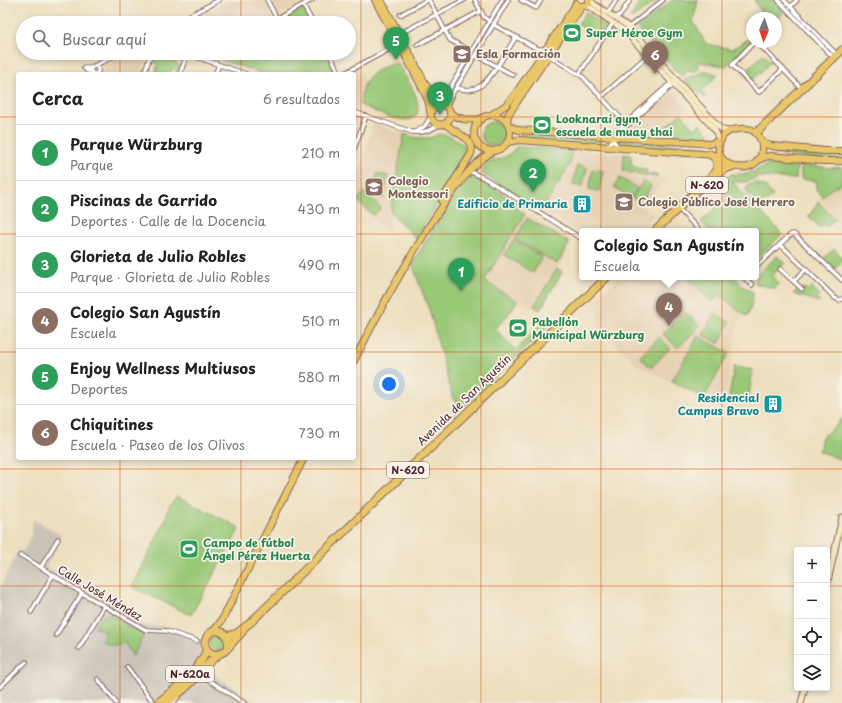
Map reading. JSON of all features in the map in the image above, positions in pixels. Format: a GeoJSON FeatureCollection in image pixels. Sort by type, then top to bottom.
{"type":"FeatureCollection","features":[{"type":"Feature","properties":{"kind":"highway"},"geometry":{"type":"LineString","coordinates":[[756,133],[838,54]]}},
{"type":"Feature","properties":{"kind":"highway"},"geometry":{"type":"LineString","coordinates":[[710,154],[717,160],[717,170]]}},
{"type":"Feature","properties":{"kind":"highway","name":"N-620"},"geometry":{"type":"LineString","coordinates":[[658,228],[717,170],[721,165],[720,157]]}},
{"type":"Feature","properties":{"kind":"highway","name":"N-620"},"geometry":{"type":"LineString","coordinates":[[679,207],[693,198],[723,170],[733,166]]}},
{"type":"Feature","properties":{"kind":"highway","name":"Avenida de San Agustín"},"geometry":{"type":"LineString","coordinates":[[224,634],[237,633],[250,623],[604,280]]}},
{"type":"Feature","properties":{"kind":"highway","name":"Avenida de San Agustín"},"geometry":{"type":"LineString","coordinates":[[228,648],[250,623]]}},
{"type":"Feature","properties":{"kind":"highway","name":"N-620"},"geometry":{"type":"LineString","coordinates":[[213,632],[216,631],[224,634]]}},
{"type":"Feature","properties":{"kind":"highway"},"geometry":{"type":"LineString","coordinates":[[213,632],[210,633],[206,639],[206,648],[210,652],[218,655]]}},
{"type":"Feature","properties":{"kind":"highway"},"geometry":{"type":"LineString","coordinates":[[224,634],[228,640],[228,648]]}},
{"type":"Feature","properties":{"kind":"highway","name":"N-620a"},"geometry":{"type":"LineString","coordinates":[[158,703],[182,683],[198,665],[206,648]]}},
{"type":"Feature","properties":{"kind":"highway","name":"N-620"},"geometry":{"type":"LineString","coordinates":[[218,655],[222,654],[228,648]]}},
{"type":"Feature","properties":{"kind":"highway","name":"N-620a"},"geometry":{"type":"LineString","coordinates":[[166,703],[182,691],[212,659],[218,655]]}},
{"type":"Feature","properties":{"kind":"main road"},"geometry":{"type":"LineString","coordinates":[[375,0],[433,98],[440,105],[444,106],[463,120],[482,119]]}},
{"type":"Feature","properties":{"kind":"main road"},"geometry":{"type":"LineString","coordinates":[[381,0],[429,100],[432,120],[435,123],[457,130],[476,140]]}},
{"type":"Feature","properties":{"kind":"main road"},"geometry":{"type":"LineString","coordinates":[[575,1],[580,6],[587,3],[594,4],[608,13],[614,20]]}},
{"type":"Feature","properties":{"kind":"main road"},"geometry":{"type":"LineString","coordinates":[[356,357],[395,283],[435,216],[447,199],[476,163],[493,151],[502,148],[508,142],[510,137],[508,124],[510,111],[548,52],[573,9],[575,1]]}},
{"type":"Feature","properties":{"kind":"main road"},"geometry":{"type":"LineString","coordinates":[[587,3],[591,8],[614,20],[627,29],[674,82],[716,132],[720,141],[720,157]]}},
{"type":"Feature","properties":{"kind":"main road"},"geometry":{"type":"LineString","coordinates":[[493,151],[484,149],[476,140],[474,136],[477,124],[482,119],[492,115],[506,105],[541,58],[548,52],[580,9],[587,3]]}},
{"type":"Feature","properties":{"kind":"main road"},"geometry":{"type":"LineString","coordinates":[[627,29],[647,56],[723,130],[752,130],[765,144],[772,146],[824,151],[842,151]]}},
{"type":"Feature","properties":{"kind":"main road"},"geometry":{"type":"LineString","coordinates":[[431,114],[434,107],[440,105]]}},
{"type":"Feature","properties":{"kind":"main road"},"geometry":{"type":"LineString","coordinates":[[442,124],[450,120],[449,110]]}},
{"type":"Feature","properties":{"kind":"main road"},"geometry":{"type":"LineString","coordinates":[[492,115],[500,117],[508,124],[519,130],[613,138],[710,144],[720,141],[729,131]]}},
{"type":"Feature","properties":{"kind":"main road"},"geometry":{"type":"LineString","coordinates":[[435,216],[440,204],[469,157],[472,149],[469,141],[452,128]]}},
{"type":"Feature","properties":{"kind":"main road"},"geometry":{"type":"LineString","coordinates":[[710,144],[716,132]]}},
{"type":"Feature","properties":{"kind":"main road"},"geometry":{"type":"LineString","coordinates":[[440,204],[472,156],[476,140]]}},
{"type":"Feature","properties":{"kind":"main road"},"geometry":{"type":"LineString","coordinates":[[508,142],[519,140],[710,154],[720,157],[738,168],[750,166],[764,157],[771,156],[823,161],[842,161]]}},
{"type":"Feature","properties":{"kind":"main road"},"geometry":{"type":"LineString","coordinates":[[758,160],[762,150],[761,140]]}},
{"type":"Feature","properties":{"kind":"main road"},"geometry":{"type":"LineString","coordinates":[[213,632],[222,620],[303,460]]}},
{"type":"Feature","properties":{"kind":"main road"},"geometry":{"type":"LineString","coordinates":[[828,583],[842,517]]}},
{"type":"Feature","properties":{"kind":"main road"},"geometry":{"type":"LineString","coordinates":[[222,620],[224,634]]}},
{"type":"Feature","properties":{"kind":"main road"},"geometry":{"type":"LineString","coordinates":[[802,703],[804,691]]}},
{"type":"Feature","properties":{"kind":"street"},"geometry":{"type":"LineString","coordinates":[[189,16],[219,0]]}},
{"type":"Feature","properties":{"kind":"street"},"geometry":{"type":"LineString","coordinates":[[267,0],[275,16]]}},
{"type":"Feature","properties":{"kind":"street"},"geometry":{"type":"LineString","coordinates":[[283,16],[312,0]]}},
{"type":"Feature","properties":{"kind":"street"},"geometry":{"type":"LineString","coordinates":[[400,15],[428,0],[450,40],[472,52]]}},
{"type":"Feature","properties":{"kind":"street"},"geometry":{"type":"LineString","coordinates":[[403,32],[464,0]]}},
{"type":"Feature","properties":{"kind":"street"},"geometry":{"type":"LineString","coordinates":[[475,0],[485,19],[489,21]]}},
{"type":"Feature","properties":{"kind":"street"},"geometry":{"type":"LineString","coordinates":[[440,105],[444,101],[502,0]]}},
{"type":"Feature","properties":{"kind":"street"},"geometry":{"type":"LineString","coordinates":[[449,110],[448,101],[508,0]]}},
{"type":"Feature","properties":{"kind":"street"},"geometry":{"type":"LineString","coordinates":[[523,1],[536,8],[541,0]]}},
{"type":"Feature","properties":{"kind":"street"},"geometry":{"type":"LineString","coordinates":[[608,13],[616,0]]}},
{"type":"Feature","properties":{"kind":"street"},"geometry":{"type":"LineString","coordinates":[[579,74],[614,20],[621,14],[630,0]]}},
{"type":"Feature","properties":{"kind":"street"},"geometry":{"type":"LineString","coordinates":[[627,29],[663,0]]}},
{"type":"Feature","properties":{"kind":"street"},"geometry":{"type":"LineString","coordinates":[[778,0],[838,54]]}},
{"type":"Feature","properties":{"kind":"street"},"geometry":{"type":"LineString","coordinates":[[784,0],[838,54]]}},
{"type":"Feature","properties":{"kind":"street"},"geometry":{"type":"LineString","coordinates":[[790,6],[797,0]]}},
{"type":"Feature","properties":{"kind":"street"},"geometry":{"type":"LineString","coordinates":[[303,5],[309,16]]}},
{"type":"Feature","properties":{"kind":"street"},"geometry":{"type":"LineString","coordinates":[[417,45],[481,11]]}},
{"type":"Feature","properties":{"kind":"street"},"geometry":{"type":"LineString","coordinates":[[494,25],[538,49],[548,52],[579,74],[625,123]]}},
{"type":"Feature","properties":{"kind":"street"},"geometry":{"type":"LineString","coordinates":[[457,88],[466,90],[474,89],[478,88],[487,81],[516,37]]}},
{"type":"Feature","properties":{"kind":"street"},"geometry":{"type":"LineString","coordinates":[[346,72],[401,44]]}},
{"type":"Feature","properties":{"kind":"street"},"geometry":{"type":"LineString","coordinates":[[750,48],[732,65],[759,92],[783,69]]}},
{"type":"Feature","properties":{"kind":"street"},"geometry":{"type":"LineString","coordinates":[[762,48],[802,89]]}},
{"type":"Feature","properties":{"kind":"street"},"geometry":{"type":"LineString","coordinates":[[538,49],[541,54],[541,58]]}},
{"type":"Feature","properties":{"kind":"street"},"geometry":{"type":"LineString","coordinates":[[474,56],[480,57],[513,75]]}},
{"type":"Feature","properties":{"kind":"street"},"geometry":{"type":"LineString","coordinates":[[601,97],[647,56]]}},
{"type":"Feature","properties":{"kind":"street"},"geometry":{"type":"LineString","coordinates":[[94,71],[101,63],[107,60]]}},
{"type":"Feature","properties":{"kind":"street"},"geometry":{"type":"LineString","coordinates":[[145,72],[149,60]]}},
{"type":"Feature","properties":{"kind":"street"},"geometry":{"type":"LineString","coordinates":[[181,72],[184,60]]}},
{"type":"Feature","properties":{"kind":"street"},"geometry":{"type":"LineString","coordinates":[[205,60],[240,72]]}},
{"type":"Feature","properties":{"kind":"street"},"geometry":{"type":"LineString","coordinates":[[333,60],[339,72]]}},
{"type":"Feature","properties":{"kind":"street"},"geometry":{"type":"LineString","coordinates":[[216,72],[219,65]]}},
{"type":"Feature","properties":{"kind":"street"},"geometry":{"type":"LineString","coordinates":[[607,146],[625,123],[674,82]]}},
{"type":"Feature","properties":{"kind":"street"},"geometry":{"type":"LineString","coordinates":[[613,138],[674,82]]}},
{"type":"Feature","properties":{"kind":"street"},"geometry":{"type":"LineString","coordinates":[[356,112],[407,131],[419,133],[426,132],[442,124]]}},
{"type":"Feature","properties":{"kind":"street"},"geometry":{"type":"LineString","coordinates":[[414,132],[425,126],[431,114]]}},
{"type":"Feature","properties":{"kind":"street"},"geometry":{"type":"LineString","coordinates":[[356,144],[366,116]]}},
{"type":"Feature","properties":{"kind":"street"},"geometry":{"type":"LineString","coordinates":[[613,138],[618,147]]}},
{"type":"Feature","properties":{"kind":"street"},"geometry":{"type":"LineString","coordinates":[[469,171],[484,178],[579,237]]}},
{"type":"Feature","properties":{"kind":"street"},"geometry":{"type":"LineString","coordinates":[[679,207],[697,228]]}},
{"type":"Feature","properties":{"kind":"street"},"geometry":{"type":"LineString","coordinates":[[759,264],[792,234],[796,235],[842,280]]}},
{"type":"Feature","properties":{"kind":"street"},"geometry":{"type":"LineString","coordinates":[[780,244],[835,298],[842,300]]}},
{"type":"Feature","properties":{"kind":"street"},"geometry":{"type":"LineString","coordinates":[[780,268],[802,289]]}},
{"type":"Feature","properties":{"kind":"street"},"geometry":{"type":"LineString","coordinates":[[794,281],[806,269]]}},
{"type":"Feature","properties":{"kind":"street"},"geometry":{"type":"LineString","coordinates":[[748,280],[752,285]]}},
{"type":"Feature","properties":{"kind":"street","name":"Calle José Méndez"},"geometry":{"type":"LineString","coordinates":[[41,568],[58,539]]}},
{"type":"Feature","properties":{"kind":"street","name":"Calle José Méndez"},"geometry":{"type":"LineString","coordinates":[[20,556],[146,630],[167,631],[197,641],[206,648]]}},
{"type":"Feature","properties":{"kind":"street"},"geometry":{"type":"LineString","coordinates":[[31,612],[53,575]]}},
{"type":"Feature","properties":{"kind":"street"},"geometry":{"type":"LineString","coordinates":[[56,635],[82,592]]}},
{"type":"Feature","properties":{"kind":"street"},"geometry":{"type":"LineString","coordinates":[[79,648],[104,606]]}},
{"type":"Feature","properties":{"kind":"street"},"geometry":{"type":"LineString","coordinates":[[197,641],[206,639]]}},
{"type":"Feature","properties":{"kind":"street"},"geometry":{"type":"LineString","coordinates":[[0,687],[26,662]]}},
{"type":"Feature","properties":{"kind":"street"},"geometry":{"type":"LineString","coordinates":[[127,667],[154,703]]}},
{"type":"Feature","properties":{"kind":"street"},"geometry":{"type":"LineString","coordinates":[[200,673],[244,703]]}},
{"type":"Feature","properties":{"kind":"street"},"geometry":{"type":"LineString","coordinates":[[98,679],[116,703]]}},
{"type":"Feature","properties":{"kind":"street"},"geometry":{"type":"LineString","coordinates":[[176,702],[182,691]]}},
{"type":"Feature","properties":{"kind":"shaded area"},"geometry":{"type":"Polygon","coordinates":[[[228,0],[264,0],[272,16],[198,16],[228,0]]]}},
{"type":"Feature","properties":{"kind":"shaded area"},"geometry":{"type":"Polygon","coordinates":[[[271,0],[307,0],[279,15],[271,0]]]}},
{"type":"Feature","properties":{"kind":"shaded area"},"geometry":{"type":"Polygon","coordinates":[[[115,60],[146,60],[142,72],[102,72],[105,65],[115,60]]]}},
{"type":"Feature","properties":{"kind":"shaded area"},"geometry":{"type":"Polygon","coordinates":[[[359,70],[366,82],[356,106],[356,72],[354,72],[359,70]]]}},
{"type":"Feature","properties":{"kind":"shaded area"},"geometry":{"type":"Polygon","coordinates":[[[672,91],[687,108],[658,134],[627,132],[672,91]]]}},
{"type":"Feature","properties":{"kind":"shaded area","name":"Colegio Montessori"},"geometry":{"type":"Polygon","coordinates":[[[373,123],[404,134],[392,201],[389,234],[356,201],[356,174],[359,175],[373,123]]]}},
{"type":"Feature","properties":{"kind":"shaded area"},"geometry":{"type":"Polygon","coordinates":[[[571,150],[624,154],[623,171],[667,179],[640,206],[656,214],[641,228],[579,228],[579,232],[542,210],[570,164],[571,150]]]}},
{"type":"Feature","properties":{"kind":"shaded area"},"geometry":{"type":"Polygon","coordinates":[[[842,183],[842,226],[818,202],[828,191],[842,183]]]}},
{"type":"Feature","properties":{"kind":"shaded area"},"geometry":{"type":"Polygon","coordinates":[[[525,214],[573,242],[532,310],[484,281],[525,214]]]}},
{"type":"Feature","properties":{"kind":"shaded area"},"geometry":{"type":"Polygon","coordinates":[[[616,280],[690,280],[712,302],[720,295],[741,312],[726,395],[728,396],[721,408],[636,364],[600,328],[595,300],[616,280]]]}},
{"type":"Feature","properties":{"kind":"shaded area"},"geometry":{"type":"Polygon","coordinates":[[[33,519],[60,535],[60,540],[46,566],[143,625],[165,626],[190,634],[204,648],[211,672],[255,703],[0,703],[0,588],[18,550],[23,551],[28,543],[32,532],[33,519]]]}},
{"type":"Feature","properties":{"kind":"green space"},"geometry":{"type":"Polygon","coordinates":[[[641,0],[657,0],[632,19],[630,18],[641,0]]]}},
{"type":"Feature","properties":{"kind":"green space"},"geometry":{"type":"Polygon","coordinates":[[[673,0],[698,0],[693,21],[706,44],[732,49],[746,41],[746,47],[726,66],[698,62],[696,64],[699,66],[699,69],[691,72],[689,70],[682,77],[637,28],[673,0]]]}},
{"type":"Feature","properties":{"kind":"green space"},"geometry":{"type":"Polygon","coordinates":[[[754,0],[773,0],[784,12],[782,14],[782,12],[760,12],[760,10],[754,0]]]}},
{"type":"Feature","properties":{"kind":"green space"},"geometry":{"type":"Polygon","coordinates":[[[303,8],[307,16],[289,16],[303,8]]]}},
{"type":"Feature","properties":{"kind":"green space"},"geometry":{"type":"Polygon","coordinates":[[[586,12],[606,26],[598,37],[578,24],[586,12]]]}},
{"type":"Feature","properties":{"kind":"green space"},"geometry":{"type":"Polygon","coordinates":[[[763,54],[771,62],[751,81],[744,73],[763,54]]]}},
{"type":"Feature","properties":{"kind":"green space"},"geometry":{"type":"Polygon","coordinates":[[[168,60],[177,63],[176,65],[180,66],[178,71],[172,68],[171,72],[156,72],[158,64],[152,61],[168,60]]]}},
{"type":"Feature","properties":{"kind":"green space"},"geometry":{"type":"Polygon","coordinates":[[[222,60],[330,60],[337,72],[258,72],[222,60]]]}},
{"type":"Feature","properties":{"kind":"green space"},"geometry":{"type":"Polygon","coordinates":[[[397,63],[411,86],[417,101],[418,112],[414,118],[407,120],[387,116],[360,105],[363,88],[370,76],[381,68],[397,63]]]}},
{"type":"Feature","properties":{"kind":"green space"},"geometry":{"type":"Polygon","coordinates":[[[706,71],[718,75],[702,91],[706,96],[705,98],[684,80],[706,71]]]}},
{"type":"Feature","properties":{"kind":"green space"},"geometry":{"type":"Polygon","coordinates":[[[681,113],[694,129],[700,124],[709,133],[707,138],[658,134],[681,113]]]}},
{"type":"Feature","properties":{"kind":"green space"},"geometry":{"type":"Polygon","coordinates":[[[493,122],[502,125],[505,134],[502,143],[493,146],[484,143],[481,134],[484,125],[493,122]]]}},
{"type":"Feature","properties":{"kind":"green space"},"geometry":{"type":"Polygon","coordinates":[[[520,133],[601,138],[600,144],[520,138],[520,133]]]}},
{"type":"Feature","properties":{"kind":"green space"},"geometry":{"type":"Polygon","coordinates":[[[404,134],[421,138],[430,138],[439,134],[446,135],[467,148],[467,154],[416,239],[391,212],[404,134]]]}},
{"type":"Feature","properties":{"kind":"green space"},"geometry":{"type":"Polygon","coordinates":[[[620,140],[708,146],[708,152],[621,146],[619,143],[620,140]]]}},
{"type":"Feature","properties":{"kind":"green space"},"geometry":{"type":"Polygon","coordinates":[[[516,147],[571,150],[570,164],[542,210],[483,174],[483,170],[487,164],[507,156],[516,147]]]}},
{"type":"Feature","properties":{"kind":"green space"},"geometry":{"type":"Polygon","coordinates":[[[776,148],[842,153],[842,159],[832,160],[775,154],[776,148]]]}},
{"type":"Feature","properties":{"kind":"green space"},"geometry":{"type":"Polygon","coordinates":[[[624,154],[631,155],[631,164],[633,166],[636,168],[646,169],[647,174],[657,174],[657,177],[623,171],[624,154]]]}},
{"type":"Feature","properties":{"kind":"green space"},"geometry":{"type":"Polygon","coordinates":[[[771,162],[797,164],[796,179],[759,177],[755,171],[771,162]]]}},
{"type":"Feature","properties":{"kind":"green space"},"geometry":{"type":"Polygon","coordinates":[[[577,165],[587,168],[582,187],[573,185],[577,165]]]}},
{"type":"Feature","properties":{"kind":"green space"},"geometry":{"type":"Polygon","coordinates":[[[801,165],[832,168],[842,167],[842,183],[828,191],[823,197],[816,189],[817,181],[801,179],[801,165]]]}},
{"type":"Feature","properties":{"kind":"green space"},"geometry":{"type":"Polygon","coordinates":[[[593,169],[603,171],[599,191],[589,189],[593,169]]]}},
{"type":"Feature","properties":{"kind":"green space"},"geometry":{"type":"Polygon","coordinates":[[[753,171],[757,178],[745,182],[732,182],[782,234],[759,256],[759,228],[707,228],[701,222],[727,197],[718,187],[719,185],[731,174],[748,174],[753,171]]]}},
{"type":"Feature","properties":{"kind":"green space"},"geometry":{"type":"Polygon","coordinates":[[[377,174],[388,176],[383,198],[373,195],[377,174]]]}},
{"type":"Feature","properties":{"kind":"green space"},"geometry":{"type":"Polygon","coordinates":[[[473,176],[521,205],[518,209],[525,214],[484,281],[517,301],[510,312],[495,329],[515,350],[540,325],[545,322],[548,326],[511,362],[507,358],[505,360],[509,364],[462,408],[453,399],[430,312],[412,264],[453,197],[473,176]]]}},
{"type":"Feature","properties":{"kind":"green space"},"geometry":{"type":"Polygon","coordinates":[[[620,178],[637,188],[631,198],[614,187],[620,178]]]}},
{"type":"Feature","properties":{"kind":"green space"},"geometry":{"type":"Polygon","coordinates":[[[643,181],[651,186],[641,203],[632,198],[643,181]]]}},
{"type":"Feature","properties":{"kind":"green space"},"geometry":{"type":"Polygon","coordinates":[[[757,182],[760,185],[765,186],[773,196],[767,201],[764,201],[760,206],[746,191],[747,186],[757,182]]]}},
{"type":"Feature","properties":{"kind":"green space"},"geometry":{"type":"Polygon","coordinates":[[[365,192],[381,208],[373,215],[357,200],[365,192]]]}},
{"type":"Feature","properties":{"kind":"green space"},"geometry":{"type":"Polygon","coordinates":[[[818,202],[835,219],[827,227],[824,224],[820,228],[808,216],[811,214],[818,202]]]}},
{"type":"Feature","properties":{"kind":"green space"},"geometry":{"type":"Polygon","coordinates":[[[527,218],[569,243],[557,264],[515,239],[527,218]]]}},
{"type":"Feature","properties":{"kind":"green space"},"geometry":{"type":"Polygon","coordinates":[[[514,240],[542,257],[533,273],[504,255],[514,240]]]}},
{"type":"Feature","properties":{"kind":"green space"},"geometry":{"type":"Polygon","coordinates":[[[834,249],[842,257],[842,262],[835,269],[824,258],[834,249]]]}},
{"type":"Feature","properties":{"kind":"green space"},"geometry":{"type":"Polygon","coordinates":[[[777,256],[785,263],[772,276],[779,283],[775,289],[755,283],[756,280],[759,280],[759,273],[777,256]]]}},
{"type":"Feature","properties":{"kind":"green space"},"geometry":{"type":"Polygon","coordinates":[[[557,269],[562,272],[540,310],[534,306],[557,269]]]}},
{"type":"Feature","properties":{"kind":"green space"},"geometry":{"type":"Polygon","coordinates":[[[690,280],[737,280],[741,285],[753,292],[752,304],[747,316],[720,295],[712,302],[690,280]]]}},
{"type":"Feature","properties":{"kind":"green space"},"geometry":{"type":"Polygon","coordinates":[[[805,288],[809,291],[812,288],[820,295],[816,299],[820,302],[793,294],[798,289],[800,291],[805,288]]]}},
{"type":"Feature","properties":{"kind":"green space"},"geometry":{"type":"Polygon","coordinates":[[[685,312],[700,326],[678,348],[663,334],[685,312]]]}},
{"type":"Feature","properties":{"kind":"green space"},"geometry":{"type":"Polygon","coordinates":[[[714,314],[730,322],[719,343],[703,335],[714,314]]]}},
{"type":"Feature","properties":{"kind":"green space"},"geometry":{"type":"Polygon","coordinates":[[[698,336],[729,353],[704,398],[672,381],[698,336]]]}},
{"type":"Feature","properties":{"kind":"green space"},"geometry":{"type":"Polygon","coordinates":[[[659,337],[670,348],[651,368],[640,357],[659,337]]]}},
{"type":"Feature","properties":{"kind":"green space"},"geometry":{"type":"Polygon","coordinates":[[[734,367],[753,370],[748,401],[729,397],[734,367]]]}},
{"type":"Feature","properties":{"kind":"green space"},"geometry":{"type":"Polygon","coordinates":[[[842,418],[842,460],[819,451],[822,437],[838,424],[842,418]]]}},
{"type":"Feature","properties":{"kind":"green space","name":"Campo de fútbol Ángel Pérez Huerta"},"geometry":{"type":"Polygon","coordinates":[[[177,496],[240,528],[191,615],[132,587],[165,521],[169,507],[177,496]]]}},
{"type":"Feature","properties":{"kind":"green space"},"geometry":{"type":"Polygon","coordinates":[[[107,613],[144,634],[133,656],[125,643],[112,645],[101,640],[106,632],[95,627],[101,617],[104,618],[107,613]]]}},
{"type":"Feature","properties":{"kind":"green space"},"geometry":{"type":"Polygon","coordinates":[[[214,635],[220,635],[225,640],[223,649],[220,651],[214,651],[209,646],[209,640],[214,635]]]}},
{"type":"Feature","properties":{"kind":"place","name":"Super Héroe Gym"},"geometry":{"type":"Point","coordinates":[572,33]}},
{"type":"Feature","properties":{"kind":"place","name":"Esla Formación"},"geometry":{"type":"Point","coordinates":[462,54]}},
{"type":"Feature","properties":{"kind":"place","name":"Enjoy Wellness Multiusos"},"geometry":{"type":"Point","coordinates":[396,60]}},
{"type":"Feature","properties":{"kind":"place","name":"Chiquitines"},"geometry":{"type":"Point","coordinates":[655,74]}},
{"type":"Feature","properties":{"kind":"place","name":"Glorieta de Julio Robles"},"geometry":{"type":"Point","coordinates":[440,115]}},
{"type":"Feature","properties":{"kind":"place","name":"Looknarai gym, escuela de muay thai"},"geometry":{"type":"Point","coordinates":[542,125]}},
{"type":"Feature","properties":{"kind":"place","name":"Colegio Montessori"},"geometry":{"type":"Point","coordinates":[374,187]}},
{"type":"Feature","properties":{"kind":"place","name":"Piscinas de Garrido"},"geometry":{"type":"Point","coordinates":[533,192]}},
{"type":"Feature","properties":{"kind":"place","name":"Colegio Público José Herrero"},"geometry":{"type":"Point","coordinates":[624,202]}},
{"type":"Feature","properties":{"kind":"place","name":"Edificio de Primaria"},"geometry":{"type":"Point","coordinates":[582,204]}},
{"type":"Feature","properties":{"kind":"place","name":"Parque Würzburg"},"geometry":{"type":"Point","coordinates":[461,291]}},
{"type":"Feature","properties":{"kind":"place","name":"Colegio San Agustín"},"geometry":{"type":"Point","coordinates":[669,326]}},
{"type":"Feature","properties":{"kind":"place","name":"Pabellón Municipal Würzburg"},"geometry":{"type":"Point","coordinates":[518,328]}},
{"type":"Feature","properties":{"kind":"place","name":"Residencial Campus Bravo"},"geometry":{"type":"Point","coordinates":[773,404]}},
{"type":"Feature","properties":{"kind":"place","name":"Campo de fútbol Ángel Pérez Huerta"},"geometry":{"type":"Point","coordinates":[189,549]}}]}
